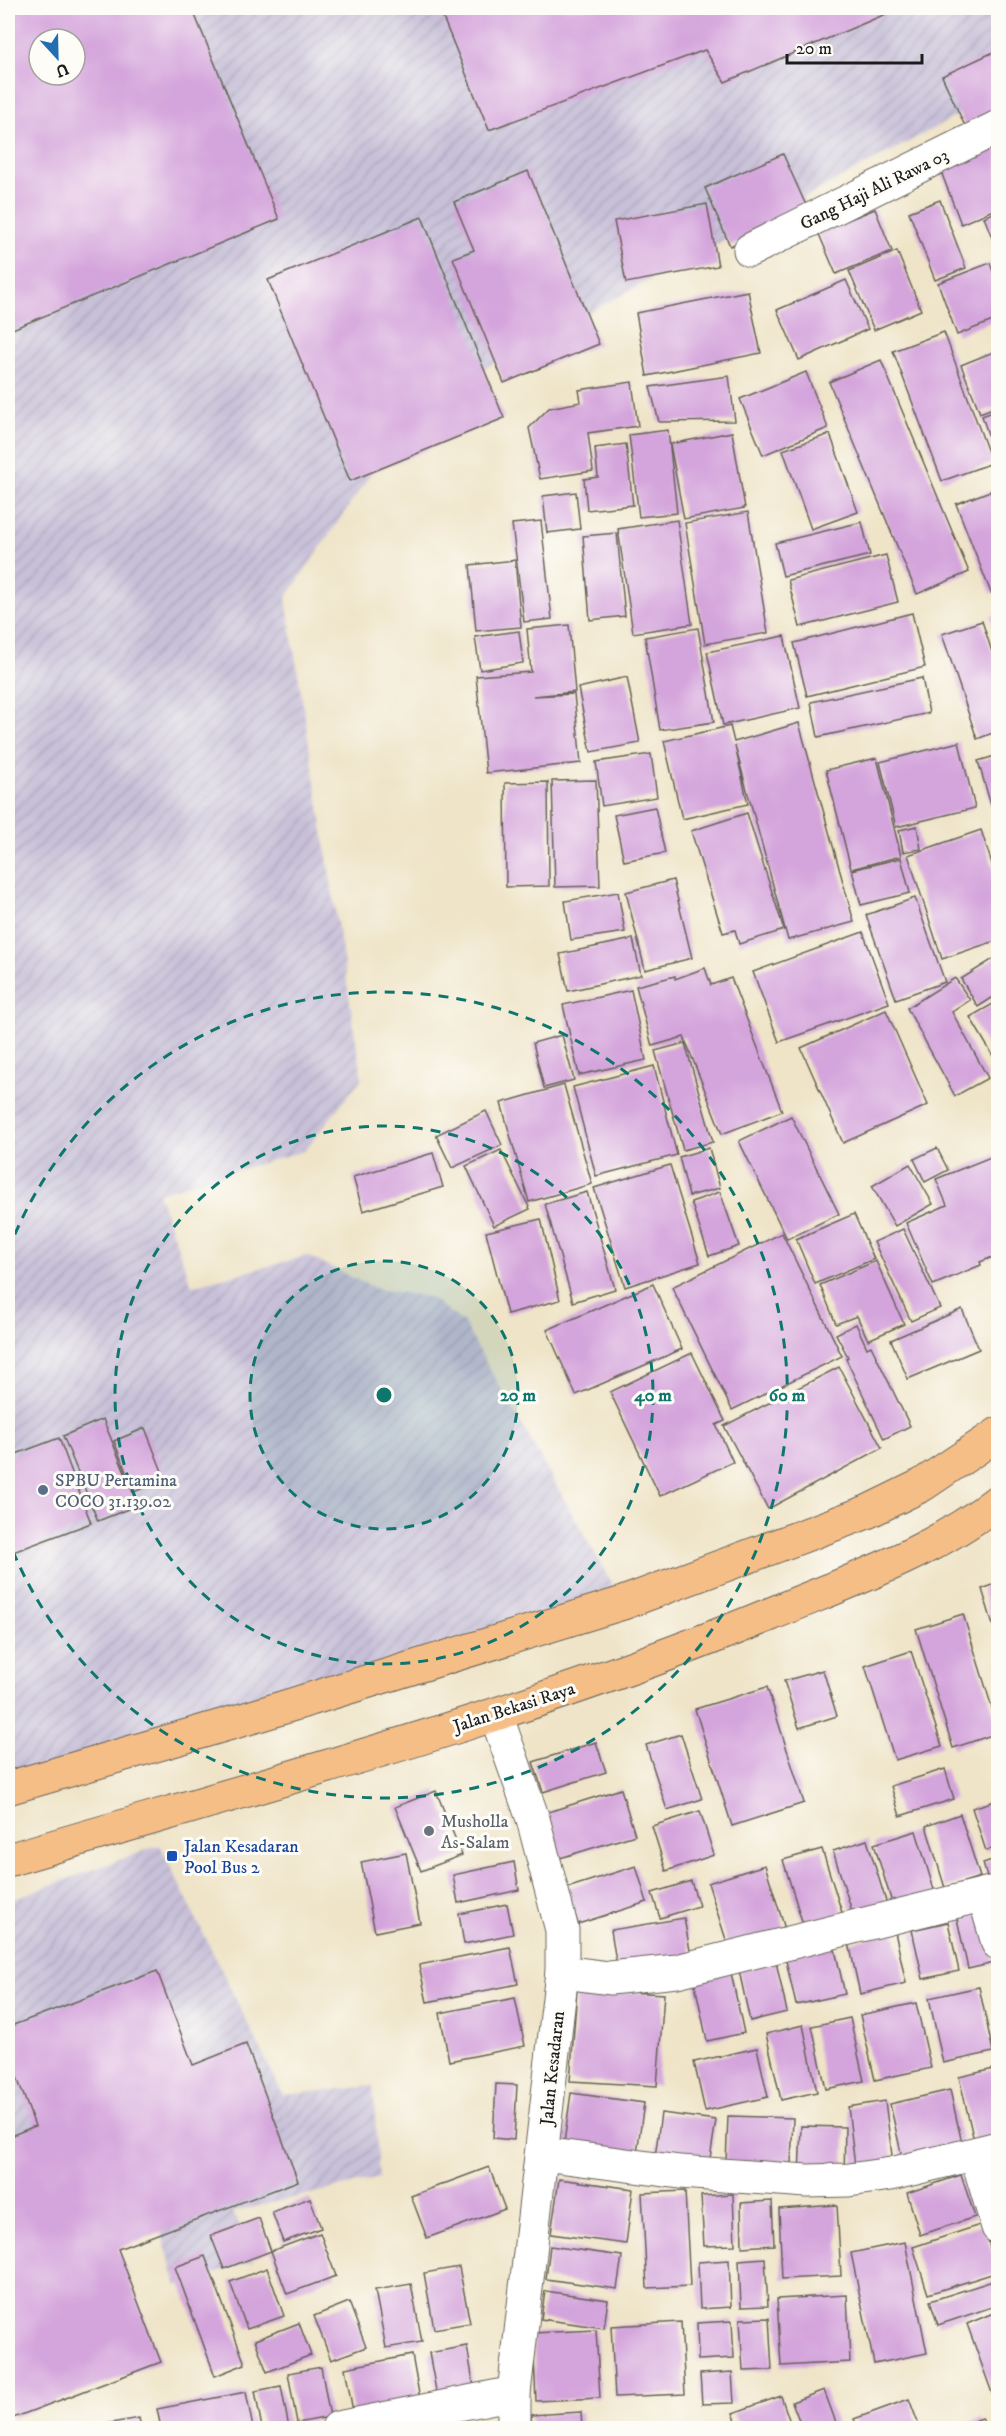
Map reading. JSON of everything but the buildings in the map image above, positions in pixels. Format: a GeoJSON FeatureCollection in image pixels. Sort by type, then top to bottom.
{"type":"FeatureCollection","features":[{"type":"Feature","properties":{"kind":"highway"},"geometry":{"type":"LineString","coordinates":[[8,1788],[252,1717],[624,1604],[867,1512],[922,1485],[999,1434]]}},
{"type":"Feature","properties":{"kind":"highway","name":"Jalan Bekasi Raya"},"geometry":{"type":"LineString","coordinates":[[8,1860],[496,1715],[696,1645],[878,1570],[938,1540],[999,1501]]}},
{"type":"Feature","properties":{"kind":"street","name":"Gang Haji Ali Rawa 03"},"geometry":{"type":"LineString","coordinates":[[750,250],[999,127]]}},
{"type":"Feature","properties":{"kind":"street","name":"Jalan Kesadaran"},"geometry":{"type":"LineString","coordinates":[[496,1715],[532,1819],[562,1930],[562,1972],[514,2393],[514,2428]]}},
{"type":"Feature","properties":{"kind":"street"},"geometry":{"type":"LineString","coordinates":[[562,1972],[610,1978],[677,1971],[991,1893],[999,1943]]}},
{"type":"Feature","properties":{"kind":"street"},"geometry":{"type":"LineString","coordinates":[[543,2154],[680,2172],[807,2181],[849,2180],[891,2174],[987,2151],[999,2227]]}},
{"type":"Feature","properties":{"kind":"street"},"geometry":{"type":"LineString","coordinates":[[338,2428],[514,2393]]}},
{"type":"Feature","properties":{"kind":"shaded area"},"geometry":{"type":"Polygon","coordinates":[[[8,8],[998,8],[998,94],[419,403],[286,598],[362,1078],[304,1151],[158,1193],[192,1286],[307,1256],[377,1289],[429,1297],[463,1322],[623,1603],[8,1792],[8,8]]]}},
{"type":"Feature","properties":{"kind":"shaded area"},"geometry":{"type":"Polygon","coordinates":[[[160,1845],[283,2095],[373,2086],[379,2178],[233,2212],[253,2261],[177,2286],[160,2228],[8,2288],[8,1901],[160,1845]]]}},
{"type":"Feature","properties":{"kind":"place","name":"SPBU Pertamina COCO 31.139.02"},"geometry":{"type":"Point","coordinates":[43,1490]}},
{"type":"Feature","properties":{"kind":"place","name":"Musholla As-Salam"},"geometry":{"type":"Point","coordinates":[429,1831]}},
{"type":"Feature","properties":{"kind":"place","name":"Jalan Kesadaran Pool Bus 2"},"geometry":{"type":"Point","coordinates":[172,1856]}}]}
